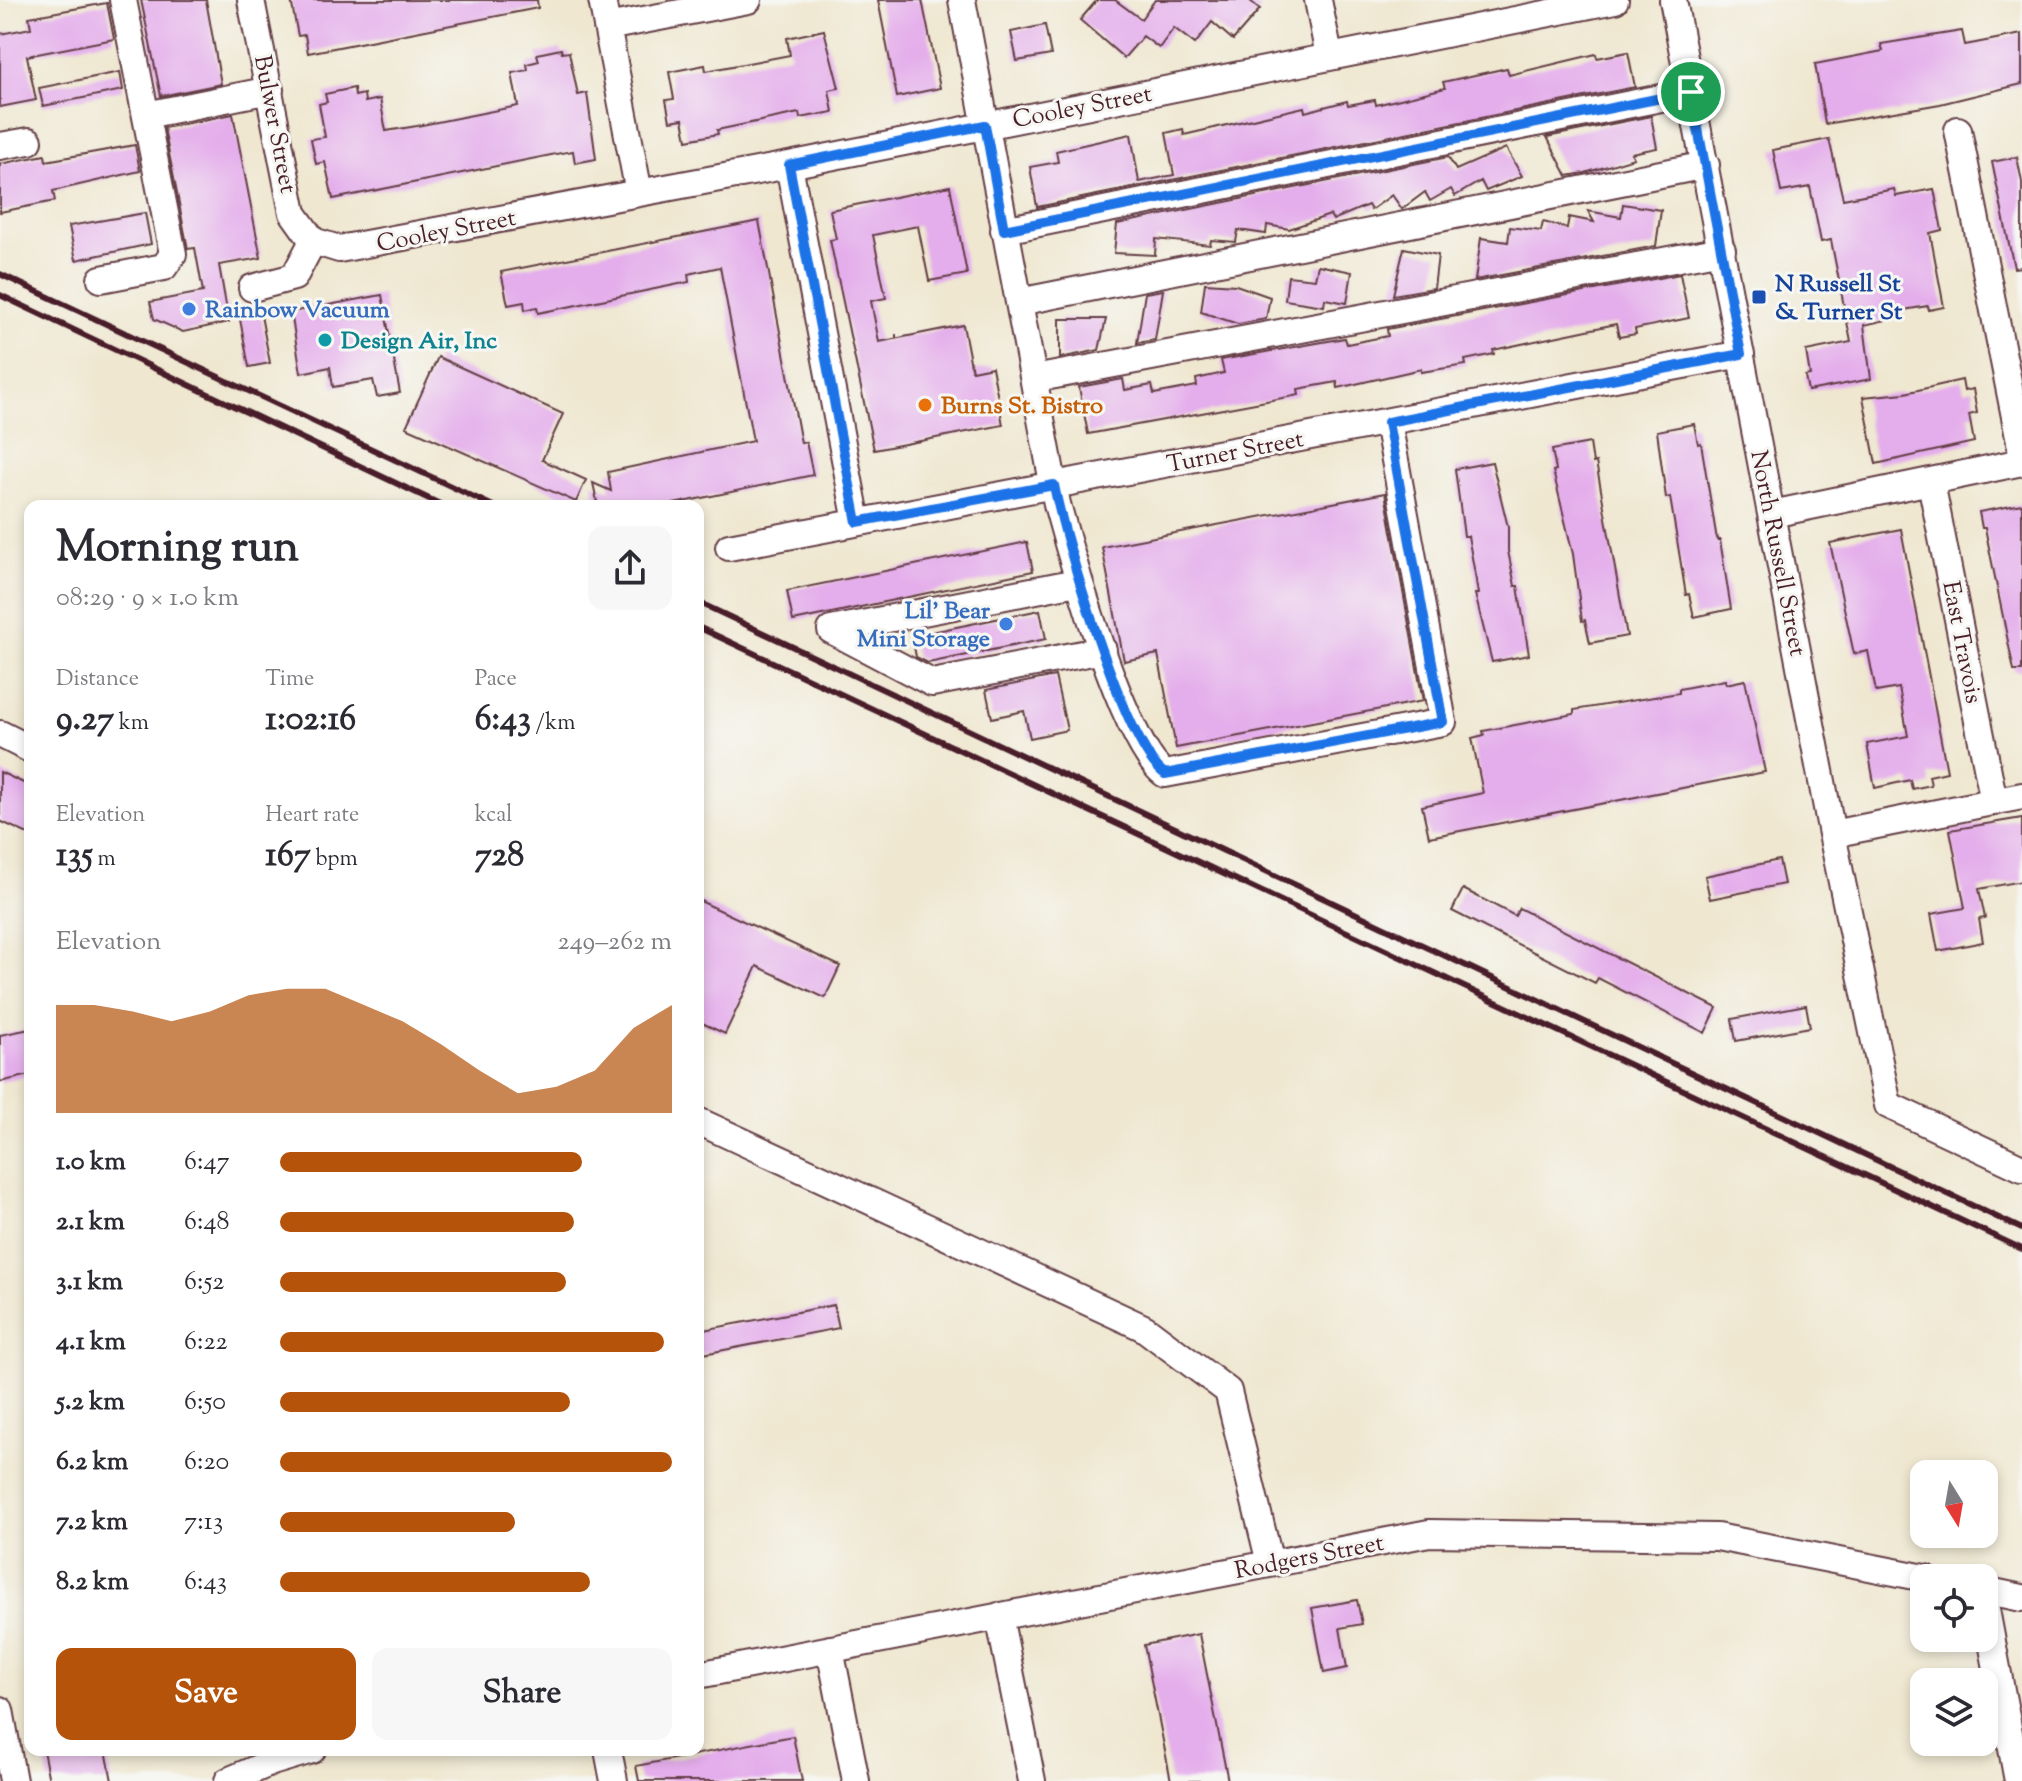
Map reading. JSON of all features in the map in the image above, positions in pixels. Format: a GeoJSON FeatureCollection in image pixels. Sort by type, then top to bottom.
{"type":"FeatureCollection","features":[{"type":"Feature","properties":{"kind":"street"},"geometry":{"type":"LineString","coordinates":[[101,279],[164,267],[172,258],[123,0]]}},
{"type":"Feature","properties":{"kind":"street","name":"Bulwer Street"},"geometry":{"type":"LineString","coordinates":[[251,0],[293,213],[313,241]]}},
{"type":"Feature","properties":{"kind":"street"},"geometry":{"type":"LineString","coordinates":[[602,0],[639,193]]}},
{"type":"Feature","properties":{"kind":"street"},"geometry":{"type":"LineString","coordinates":[[607,27],[748,0]]}},
{"type":"Feature","properties":{"kind":"street"},"geometry":{"type":"LineString","coordinates":[[962,0],[1054,485],[1077,582],[1130,720],[1154,767],[1165,774],[1443,722],[1388,422]]}},
{"type":"Feature","properties":{"kind":"street"},"geometry":{"type":"LineString","coordinates":[[1318,0],[1329,56]]}},
{"type":"Feature","properties":{"kind":"street","name":"Cooley Street"},"geometry":{"type":"LineString","coordinates":[[313,241],[339,249],[789,165],[1615,0]]}},
{"type":"Feature","properties":{"kind":"street","name":"North Russell Street"},"geometry":{"type":"LineString","coordinates":[[1673,0],[1832,834],[1888,1105],[2022,1168]]}},
{"type":"Feature","properties":{"kind":"street"},"geometry":{"type":"LineString","coordinates":[[146,115],[270,90]]}},
{"type":"Feature","properties":{"kind":"street"},"geometry":{"type":"LineString","coordinates":[[1004,230],[1691,92]]}},
{"type":"Feature","properties":{"kind":"street"},"geometry":{"type":"LineString","coordinates":[[1958,130],[2022,452]]}},
{"type":"Feature","properties":{"kind":"street"},"geometry":{"type":"LineString","coordinates":[[0,146],[29,141]]}},
{"type":"Feature","properties":{"kind":"street"},"geometry":{"type":"LineString","coordinates":[[789,165],[857,522]]}},
{"type":"Feature","properties":{"kind":"street"},"geometry":{"type":"LineString","coordinates":[[1019,302],[1706,165]]}},
{"type":"Feature","properties":{"kind":"street"},"geometry":{"type":"LineString","coordinates":[[252,288],[294,277],[313,241]]}},
{"type":"Feature","properties":{"kind":"street"},"geometry":{"type":"LineString","coordinates":[[1034,379],[1722,250]]}},
{"type":"Feature","properties":{"kind":"street","name":"Turner Street"},"geometry":{"type":"LineString","coordinates":[[729,547],[1741,354]]}},
{"type":"Feature","properties":{"kind":"street"},"geometry":{"type":"LineString","coordinates":[[1772,514],[2022,462]]}},
{"type":"Feature","properties":{"kind":"street","name":"East Travois"},"geometry":{"type":"LineString","coordinates":[[1931,482],[1994,802]]}},
{"type":"Feature","properties":{"kind":"street"},"geometry":{"type":"LineString","coordinates":[[1077,582],[831,630],[932,683],[1103,650]]}},
{"type":"Feature","properties":{"kind":"street"},"geometry":{"type":"LineString","coordinates":[[0,734],[24,746]]}},
{"type":"Feature","properties":{"kind":"street"},"geometry":{"type":"LineString","coordinates":[[1832,834],[2022,796]]}},
{"type":"Feature","properties":{"kind":"street"},"geometry":{"type":"LineString","coordinates":[[704,1124],[1144,1328],[1228,1391],[1270,1563]]}},
{"type":"Feature","properties":{"kind":"street","name":"Rodgers Street"},"geometry":{"type":"LineString","coordinates":[[704,1674],[1429,1533],[1701,1537],[1910,1575]]}},
{"type":"Feature","properties":{"kind":"street"},"geometry":{"type":"LineString","coordinates":[[1998,1593],[2022,1598]]}},
{"type":"Feature","properties":{"kind":"street"},"geometry":{"type":"LineString","coordinates":[[999,1616],[1032,1781]]}},
{"type":"Feature","properties":{"kind":"street"},"geometry":{"type":"LineString","coordinates":[[830,1649],[856,1781]]}},
{"type":"Feature","properties":{"kind":"street"},"geometry":{"type":"LineString","coordinates":[[1994,1652],[2018,1781]]}},
{"type":"Feature","properties":{"kind":"street"},"geometry":{"type":"LineString","coordinates":[[0,1710],[13,1781]]}},
{"type":"Feature","properties":{"kind":"street"},"geometry":{"type":"LineString","coordinates":[[228,1781],[292,1756]]}},
{"type":"Feature","properties":{"kind":"street"},"geometry":{"type":"LineString","coordinates":[[609,1756],[614,1781]]}},
{"type":"Feature","properties":{"kind":"building"},"geometry":{"type":"Polygon","coordinates":[[[141,0],[206,0],[221,84],[161,96],[141,0]]]}},
{"type":"Feature","properties":{"kind":"building"},"geometry":{"type":"Polygon","coordinates":[[[291,0],[537,0],[538,8],[308,53],[305,35],[298,36],[291,0]]]}},
{"type":"Feature","properties":{"kind":"building"},"geometry":{"type":"Polygon","coordinates":[[[878,0],[922,0],[940,88],[897,97],[878,0]]]}},
{"type":"Feature","properties":{"kind":"building"},"geometry":{"type":"Polygon","coordinates":[[[1097,0],[1115,0],[1141,19],[1155,0],[1249,0],[1260,9],[1233,40],[1212,22],[1195,44],[1174,28],[1159,48],[1143,36],[1124,58],[1080,20],[1097,0]]]}},
{"type":"Feature","properties":{"kind":"building"},"geometry":{"type":"Polygon","coordinates":[[[107,3],[114,39],[27,56],[36,100],[0,107],[0,34],[31,28],[29,17],[107,3]]]}},
{"type":"Feature","properties":{"kind":"building"},"geometry":{"type":"Polygon","coordinates":[[[1045,25],[1051,55],[1017,61],[1011,32],[1045,25]]]}},
{"type":"Feature","properties":{"kind":"building"},"geometry":{"type":"Polygon","coordinates":[[[824,30],[839,88],[829,90],[833,112],[800,118],[799,113],[717,130],[718,134],[687,140],[683,119],[670,121],[666,100],[674,99],[669,72],[705,65],[706,71],[790,55],[787,38],[824,30]]]}},
{"type":"Feature","properties":{"kind":"building"},"geometry":{"type":"Polygon","coordinates":[[[1962,31],[1965,45],[2022,34],[2022,84],[1940,104],[1825,124],[1815,64],[1883,51],[1881,44],[1962,31]]]}},
{"type":"Feature","properties":{"kind":"building"},"geometry":{"type":"Polygon","coordinates":[[[561,49],[562,53],[569,52],[578,95],[587,93],[596,159],[575,163],[573,151],[333,199],[325,162],[316,164],[311,139],[325,137],[319,104],[327,102],[325,94],[354,88],[355,96],[364,94],[365,102],[380,99],[386,131],[417,126],[518,106],[512,73],[528,70],[527,64],[539,61],[537,54],[561,49]]]}},
{"type":"Feature","properties":{"kind":"building"},"geometry":{"type":"Polygon","coordinates":[[[1628,52],[1635,87],[1037,207],[1030,167],[1058,162],[1056,151],[1131,134],[1139,182],[1174,175],[1166,133],[1183,129],[1184,135],[1304,107],[1305,112],[1347,101],[1348,105],[1375,100],[1376,105],[1445,88],[1443,82],[1507,68],[1509,75],[1596,54],[1597,58],[1628,52]]]}},
{"type":"Feature","properties":{"kind":"building"},"geometry":{"type":"Polygon","coordinates":[[[120,72],[123,90],[43,106],[39,88],[120,72]]]}},
{"type":"Feature","properties":{"kind":"building"},"geometry":{"type":"Polygon","coordinates":[[[233,114],[261,258],[219,265],[229,322],[183,332],[154,319],[150,302],[203,292],[195,248],[188,249],[164,128],[233,114]]]}},
{"type":"Feature","properties":{"kind":"building"},"geometry":{"type":"Polygon","coordinates":[[[1651,116],[1657,148],[1631,153],[1634,158],[1585,173],[1567,176],[1547,137],[1651,116]]]}},
{"type":"Feature","properties":{"kind":"building"},"geometry":{"type":"Polygon","coordinates":[[[1829,139],[1843,199],[1894,189],[1896,196],[1934,189],[1942,230],[1930,233],[1944,307],[1929,310],[1928,306],[1885,313],[1886,320],[1864,325],[1871,379],[1808,391],[1805,376],[1810,375],[1806,351],[1851,342],[1831,240],[1821,242],[1810,187],[1781,192],[1773,150],[1829,139]]]}},
{"type":"Feature","properties":{"kind":"building"},"geometry":{"type":"Polygon","coordinates":[[[135,145],[140,171],[53,191],[55,201],[0,212],[0,164],[45,155],[46,161],[135,145]]]}},
{"type":"Feature","properties":{"kind":"building"},"geometry":{"type":"Polygon","coordinates":[[[1506,148],[1522,176],[1486,191],[1481,181],[1455,196],[1451,189],[1430,201],[1425,192],[1402,209],[1392,195],[1371,210],[1368,205],[1333,220],[1330,215],[1289,229],[1267,225],[1266,234],[1238,230],[1236,242],[1211,240],[1210,245],[1156,239],[1155,255],[1114,253],[1117,224],[1448,157],[1456,170],[1506,148]]]}},
{"type":"Feature","properties":{"kind":"building"},"geometry":{"type":"Polygon","coordinates":[[[2017,157],[2022,182],[2022,267],[2014,268],[1992,162],[2017,157]]]}},
{"type":"Feature","properties":{"kind":"building"},"geometry":{"type":"Polygon","coordinates":[[[950,186],[967,274],[929,281],[918,226],[873,235],[886,298],[871,301],[879,342],[963,325],[972,371],[992,367],[1003,425],[874,450],[830,240],[836,239],[830,210],[950,186]]]}},
{"type":"Feature","properties":{"kind":"building"},"geometry":{"type":"Polygon","coordinates":[[[1623,204],[1661,210],[1656,246],[1475,280],[1481,238],[1508,242],[1510,227],[1541,231],[1543,222],[1567,228],[1569,217],[1594,222],[1588,211],[1621,217],[1623,204]]]}},
{"type":"Feature","properties":{"kind":"building"},"geometry":{"type":"Polygon","coordinates":[[[145,213],[151,244],[76,260],[69,226],[145,213]]]}},
{"type":"Feature","properties":{"kind":"building"},"geometry":{"type":"Polygon","coordinates":[[[759,221],[801,443],[806,442],[813,475],[693,500],[597,500],[593,483],[611,491],[608,472],[753,441],[720,267],[688,274],[689,282],[538,313],[537,307],[525,310],[524,302],[508,305],[501,272],[759,221]]]}},
{"type":"Feature","properties":{"kind":"building"},"geometry":{"type":"Polygon","coordinates":[[[1404,248],[1438,255],[1434,288],[1393,295],[1404,248]]]}},
{"type":"Feature","properties":{"kind":"building"},"geometry":{"type":"Polygon","coordinates":[[[1318,265],[1352,272],[1347,303],[1325,299],[1324,306],[1285,300],[1288,276],[1315,279],[1318,265]]]}},
{"type":"Feature","properties":{"kind":"building"},"geometry":{"type":"Polygon","coordinates":[[[1680,274],[1689,318],[1635,329],[1636,334],[1619,337],[1616,324],[1493,350],[1494,354],[1465,360],[1466,365],[1421,372],[1421,369],[1338,388],[1337,382],[1298,389],[1299,395],[1088,434],[1079,387],[1123,379],[1125,390],[1152,385],[1154,394],[1197,386],[1196,379],[1224,373],[1221,360],[1345,338],[1347,344],[1388,336],[1387,329],[1680,274]]]}},
{"type":"Feature","properties":{"kind":"building"},"geometry":{"type":"Polygon","coordinates":[[[1205,283],[1236,285],[1270,297],[1266,319],[1238,324],[1201,312],[1205,283]]]}},
{"type":"Feature","properties":{"kind":"building"},"geometry":{"type":"Polygon","coordinates":[[[1163,290],[1155,340],[1137,343],[1145,293],[1163,290]]]}},
{"type":"Feature","properties":{"kind":"building"},"geometry":{"type":"Polygon","coordinates":[[[382,295],[400,393],[377,397],[373,380],[333,387],[330,367],[301,373],[291,312],[382,295]]]}},
{"type":"Feature","properties":{"kind":"building"},"geometry":{"type":"Polygon","coordinates":[[[260,310],[270,363],[249,367],[239,314],[260,310]]]}},
{"type":"Feature","properties":{"kind":"building"},"geometry":{"type":"Polygon","coordinates":[[[1060,319],[1106,319],[1099,350],[1060,358],[1060,319]]]}},
{"type":"Feature","properties":{"kind":"building"},"geometry":{"type":"Polygon","coordinates":[[[438,357],[563,414],[542,460],[586,480],[577,500],[571,500],[406,427],[438,357]]]}},
{"type":"Feature","properties":{"kind":"building"},"geometry":{"type":"Polygon","coordinates":[[[1962,380],[1964,391],[1973,389],[1977,413],[1969,415],[1974,442],[1876,464],[1863,397],[1905,393],[1962,380]]]}},
{"type":"Feature","properties":{"kind":"building"},"geometry":{"type":"Polygon","coordinates":[[[1694,424],[1698,444],[1701,443],[1731,609],[1694,617],[1689,594],[1686,595],[1670,497],[1666,498],[1657,431],[1694,424]]]}},
{"type":"Feature","properties":{"kind":"building"},"geometry":{"type":"Polygon","coordinates":[[[1590,443],[1627,636],[1590,643],[1585,620],[1582,621],[1573,554],[1553,471],[1556,470],[1552,450],[1590,443]]]}},
{"type":"Feature","properties":{"kind":"building"},"geometry":{"type":"Polygon","coordinates":[[[1492,462],[1508,527],[1508,551],[1515,586],[1518,586],[1529,655],[1492,662],[1475,594],[1478,594],[1475,574],[1468,536],[1464,536],[1455,469],[1492,462]]]}},
{"type":"Feature","properties":{"kind":"building"},"geometry":{"type":"Polygon","coordinates":[[[1385,493],[1423,701],[1176,748],[1158,654],[1124,661],[1102,547],[1385,493]]]}},
{"type":"Feature","properties":{"kind":"building"},"geometry":{"type":"Polygon","coordinates":[[[2022,504],[2022,671],[2014,671],[1985,528],[1982,528],[1979,512],[2022,504]]]}},
{"type":"Feature","properties":{"kind":"building"},"geometry":{"type":"Polygon","coordinates":[[[1901,529],[1947,772],[1929,776],[1931,785],[1912,789],[1910,780],[1875,788],[1867,744],[1908,736],[1899,688],[1876,692],[1868,651],[1854,654],[1830,543],[1901,529]]]}},
{"type":"Feature","properties":{"kind":"building"},"geometry":{"type":"Polygon","coordinates":[[[1027,542],[1033,571],[793,621],[787,591],[1027,542]]]}},
{"type":"Feature","properties":{"kind":"building","name":"Lil' Bear Mini Storage"},"geometry":{"type":"Polygon","coordinates":[[[1040,610],[1046,639],[928,663],[916,657],[912,636],[1040,610]]]}},
{"type":"Feature","properties":{"kind":"building"},"geometry":{"type":"Polygon","coordinates":[[[1055,676],[1067,730],[1030,738],[1024,711],[992,718],[986,690],[1055,676]]]}},
{"type":"Feature","properties":{"kind":"building"},"geometry":{"type":"Polygon","coordinates":[[[1725,680],[1726,684],[1745,680],[1765,772],[1429,837],[1422,806],[1483,793],[1472,738],[1484,735],[1483,731],[1574,714],[1574,710],[1679,693],[1679,689],[1725,680]]]}},
{"type":"Feature","properties":{"kind":"building"},"geometry":{"type":"Polygon","coordinates":[[[0,772],[24,783],[24,832],[0,821],[0,772]]]}},
{"type":"Feature","properties":{"kind":"building"},"geometry":{"type":"Polygon","coordinates":[[[2022,818],[2022,881],[1979,889],[1985,918],[1979,919],[1983,942],[1938,951],[1931,914],[1965,908],[1950,830],[2022,818]]]}},
{"type":"Feature","properties":{"kind":"building"},"geometry":{"type":"Polygon","coordinates":[[[1779,860],[1784,884],[1710,899],[1705,876],[1779,860]]]}},
{"type":"Feature","properties":{"kind":"building"},"geometry":{"type":"Polygon","coordinates":[[[1463,889],[1515,916],[1519,908],[1717,1008],[1705,1033],[1598,978],[1595,983],[1452,911],[1463,889]]]}},
{"type":"Feature","properties":{"kind":"building"},"geometry":{"type":"Polygon","coordinates":[[[704,903],[840,966],[825,998],[757,966],[725,1034],[704,1024],[704,903]]]}},
{"type":"Feature","properties":{"kind":"building"},"geometry":{"type":"Polygon","coordinates":[[[1806,1005],[1810,1027],[1736,1041],[1732,1019],[1806,1005]]]}},
{"type":"Feature","properties":{"kind":"building"},"geometry":{"type":"Polygon","coordinates":[[[24,1030],[24,1076],[0,1082],[0,1035],[24,1030]]]}},
{"type":"Feature","properties":{"kind":"building"},"geometry":{"type":"Polygon","coordinates":[[[834,1305],[839,1328],[704,1354],[704,1330],[834,1305]]]}},
{"type":"Feature","properties":{"kind":"building"},"geometry":{"type":"Polygon","coordinates":[[[1357,1600],[1362,1624],[1340,1628],[1347,1668],[1324,1673],[1312,1608],[1357,1600]]]}},
{"type":"Feature","properties":{"kind":"building"},"geometry":{"type":"Polygon","coordinates":[[[1199,1634],[1228,1781],[1171,1781],[1144,1645],[1199,1634]]]}},
{"type":"Feature","properties":{"kind":"building"},"geometry":{"type":"Polygon","coordinates":[[[793,1736],[802,1781],[639,1781],[636,1766],[704,1756],[704,1753],[793,1736]]]}},
{"type":"Feature","properties":{"kind":"building"},"geometry":{"type":"Polygon","coordinates":[[[44,1756],[107,1756],[112,1781],[49,1781],[44,1756]]]}},
{"type":"Feature","properties":{"kind":"railway"},"geometry":{"type":"LineString","coordinates":[[0,274],[480,500]]}},
{"type":"Feature","properties":{"kind":"railway"},"geometry":{"type":"LineString","coordinates":[[0,295],[431,500]]}},
{"type":"Feature","properties":{"kind":"railway"},"geometry":{"type":"LineString","coordinates":[[704,605],[2022,1229]]}},
{"type":"Feature","properties":{"kind":"railway"},"geometry":{"type":"LineString","coordinates":[[704,630],[2022,1249]]}},
{"type":"Feature","properties":{"kind":"place","name":"N Russell St & Turner St"},"geometry":{"type":"Point","coordinates":[1759,297]}},
{"type":"Feature","properties":{"kind":"place","name":"Rainbow Vacuum"},"geometry":{"type":"Point","coordinates":[189,309]}},
{"type":"Feature","properties":{"kind":"place","name":"Design Air, Inc"},"geometry":{"type":"Point","coordinates":[325,340]}},
{"type":"Feature","properties":{"kind":"place","name":"Burns St. Bistro"},"geometry":{"type":"Point","coordinates":[925,405]}},
{"type":"Feature","properties":{"kind":"place","name":"Lil' Bear Mini Storage"},"geometry":{"type":"Point","coordinates":[1006,624]}},
{"type":"Feature","properties":{"kind":"route"},"geometry":{"type":"LineString","coordinates":[[1691,92],[1741,354],[1388,422],[1443,722],[1165,774],[1154,767],[1130,720],[1077,582],[1054,485],[857,522],[789,165],[985,125],[1004,230],[1691,92]]}}]}
